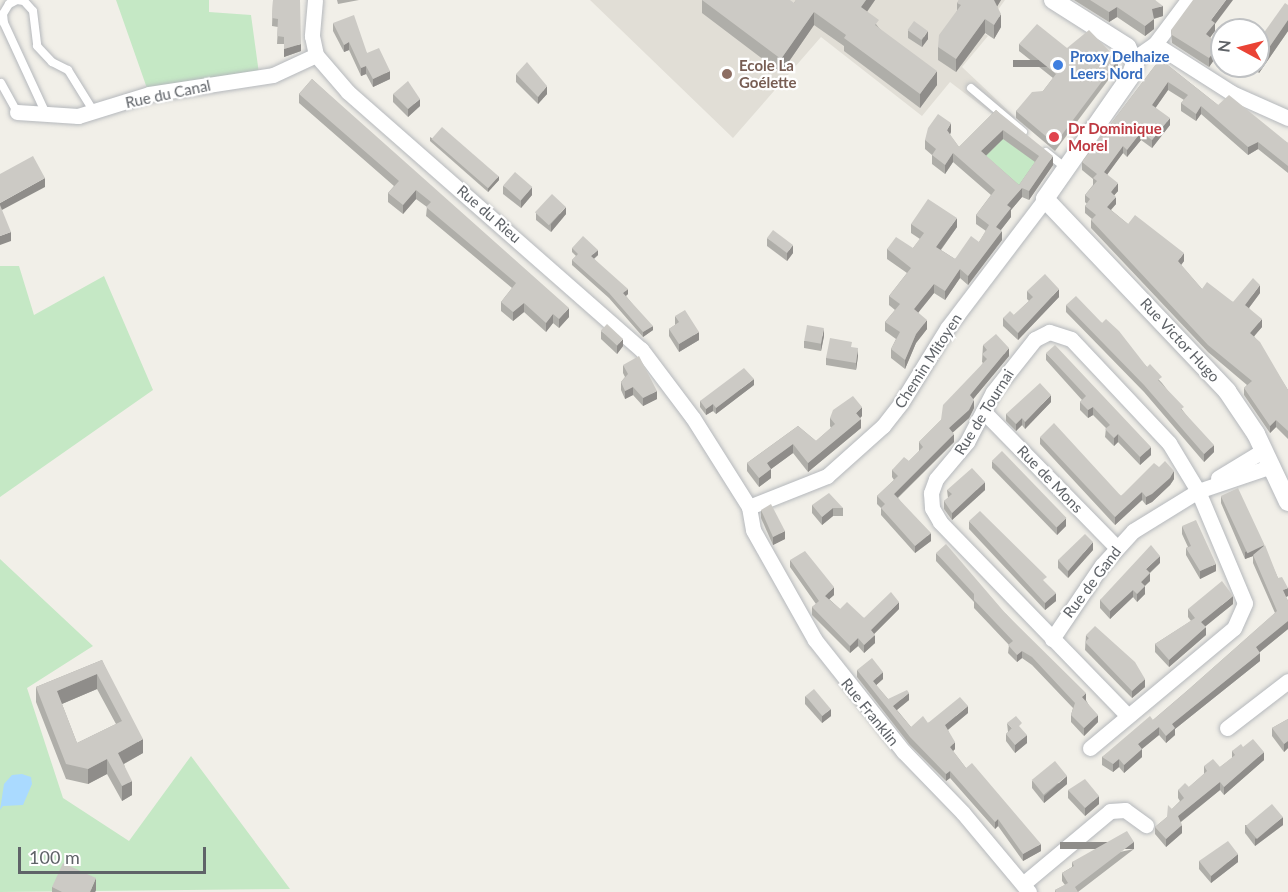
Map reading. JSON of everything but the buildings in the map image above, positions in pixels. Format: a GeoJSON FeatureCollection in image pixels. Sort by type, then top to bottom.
{"type":"FeatureCollection","features":[{"type":"Feature","properties":{"kind":"street"},"geometry":{"type":"LineString","coordinates":[[315,0],[312,36],[316,55]]}},
{"type":"Feature","properties":{"kind":"street"},"geometry":{"type":"LineString","coordinates":[[1053,0],[1125,45],[1135,58]]}},
{"type":"Feature","properties":{"kind":"street"},"geometry":{"type":"LineString","coordinates":[[1045,199],[1130,78],[1135,58],[1155,44],[1188,0]]}},
{"type":"Feature","properties":{"kind":"street"},"geometry":{"type":"LineString","coordinates":[[1155,44],[1232,93],[1288,118]]}},
{"type":"Feature","properties":{"kind":"street","name":"Rue du Canal"},"geometry":{"type":"LineString","coordinates":[[17,112],[78,116],[149,94],[273,75],[316,55]]}},
{"type":"Feature","properties":{"kind":"street","name":"Rue du Rieu"},"geometry":{"type":"LineString","coordinates":[[316,55],[348,92],[641,349],[693,418],[749,507]]}},
{"type":"Feature","properties":{"kind":"street","name":"Rue Victor Hugo"},"geometry":{"type":"LineString","coordinates":[[1045,199],[1214,376],[1244,415],[1268,458],[1288,502]]}},
{"type":"Feature","properties":{"kind":"street","name":"Chemin Mitoyen"},"geometry":{"type":"LineString","coordinates":[[749,507],[827,476],[882,426],[905,398],[948,327],[1045,199]]}},
{"type":"Feature","properties":{"kind":"street","name":"Rue de Tournai"},"geometry":{"type":"LineString","coordinates":[[1090,748],[1234,628],[1244,612],[1244,594],[1198,491],[1160,433],[1063,334],[1049,332],[1035,339],[997,387],[967,442],[936,479],[931,493],[932,508],[940,522],[1128,716]]}},
{"type":"Feature","properties":{"kind":"street","name":"Rue de Mons"},"geometry":{"type":"LineString","coordinates":[[984,412],[1116,547]]}},
{"type":"Feature","properties":{"kind":"street"},"geometry":{"type":"LineString","coordinates":[[1198,491],[1268,458]]}},
{"type":"Feature","properties":{"kind":"street","name":"Rue de Gand"},"geometry":{"type":"LineString","coordinates":[[1052,639],[1116,547],[1162,510],[1198,491]]}},
{"type":"Feature","properties":{"kind":"street","name":"Rue Franklin"},"geometry":{"type":"LineString","coordinates":[[749,507],[753,530],[815,640],[853,692],[1027,888]]}},
{"type":"Feature","properties":{"kind":"street"},"geometry":{"type":"LineString","coordinates":[[1227,728],[1288,681]]}},
{"type":"Feature","properties":{"kind":"street"},"geometry":{"type":"LineString","coordinates":[[1027,888],[1110,812],[1125,810],[1146,825]]}},
{"type":"Feature","properties":{"kind":"lane"},"geometry":{"type":"LineString","coordinates":[[46,114],[4,23],[3,14],[17,0],[24,1],[33,11],[36,46],[52,62],[68,70],[94,112]]}},
{"type":"Feature","properties":{"kind":"lane"},"geometry":{"type":"LineString","coordinates":[[1,83],[17,112]]}},
{"type":"Feature","properties":{"kind":"lane"},"geometry":{"type":"LineString","coordinates":[[971,88],[1031,139]]}},
{"type":"Feature","properties":{"kind":"lane"},"geometry":{"type":"LineString","coordinates":[[1040,146],[1066,168]]}},
{"type":"Feature","properties":{"kind":"shaded area","name":"Ecole La Goélette"},"geometry":{"type":"Polygon","coordinates":[[[590,0],[1005,0],[982,32],[988,36],[962,67],[1015,117],[1008,126],[950,82],[922,116],[821,37],[733,138],[590,0]]]}},
{"type":"Feature","properties":{"kind":"green space"},"geometry":{"type":"Polygon","coordinates":[[[116,0],[209,0],[209,12],[251,15],[260,81],[149,94],[116,0]]]}},
{"type":"Feature","properties":{"kind":"green space"},"geometry":{"type":"Polygon","coordinates":[[[1002,138],[1039,164],[1020,192],[982,159],[1002,138]]]}},
{"type":"Feature","properties":{"kind":"green space"},"geometry":{"type":"Polygon","coordinates":[[[0,266],[19,266],[34,315],[104,276],[153,390],[0,497],[0,266]]]}},
{"type":"Feature","properties":{"kind":"green space"},"geometry":{"type":"Polygon","coordinates":[[[0,559],[93,646],[27,688],[63,798],[129,841],[191,756],[290,889],[0,892],[0,559]]]}},
{"type":"Feature","properties":{"kind":"water"},"geometry":{"type":"Polygon","coordinates":[[[22,774],[31,777],[32,784],[23,805],[3,806],[0,810],[4,784],[12,775],[22,774]]]}},
{"type":"Feature","properties":{"kind":"place","name":"Proxy Delhaize Leers Nord"},"geometry":{"type":"Point","coordinates":[1058,65]}},
{"type":"Feature","properties":{"kind":"place","name":"Ecole La Goélette"},"geometry":{"type":"Point","coordinates":[727,74]}},
{"type":"Feature","properties":{"kind":"place","name":"Dr Dominique Morel"},"geometry":{"type":"Point","coordinates":[1054,137]}}]}
